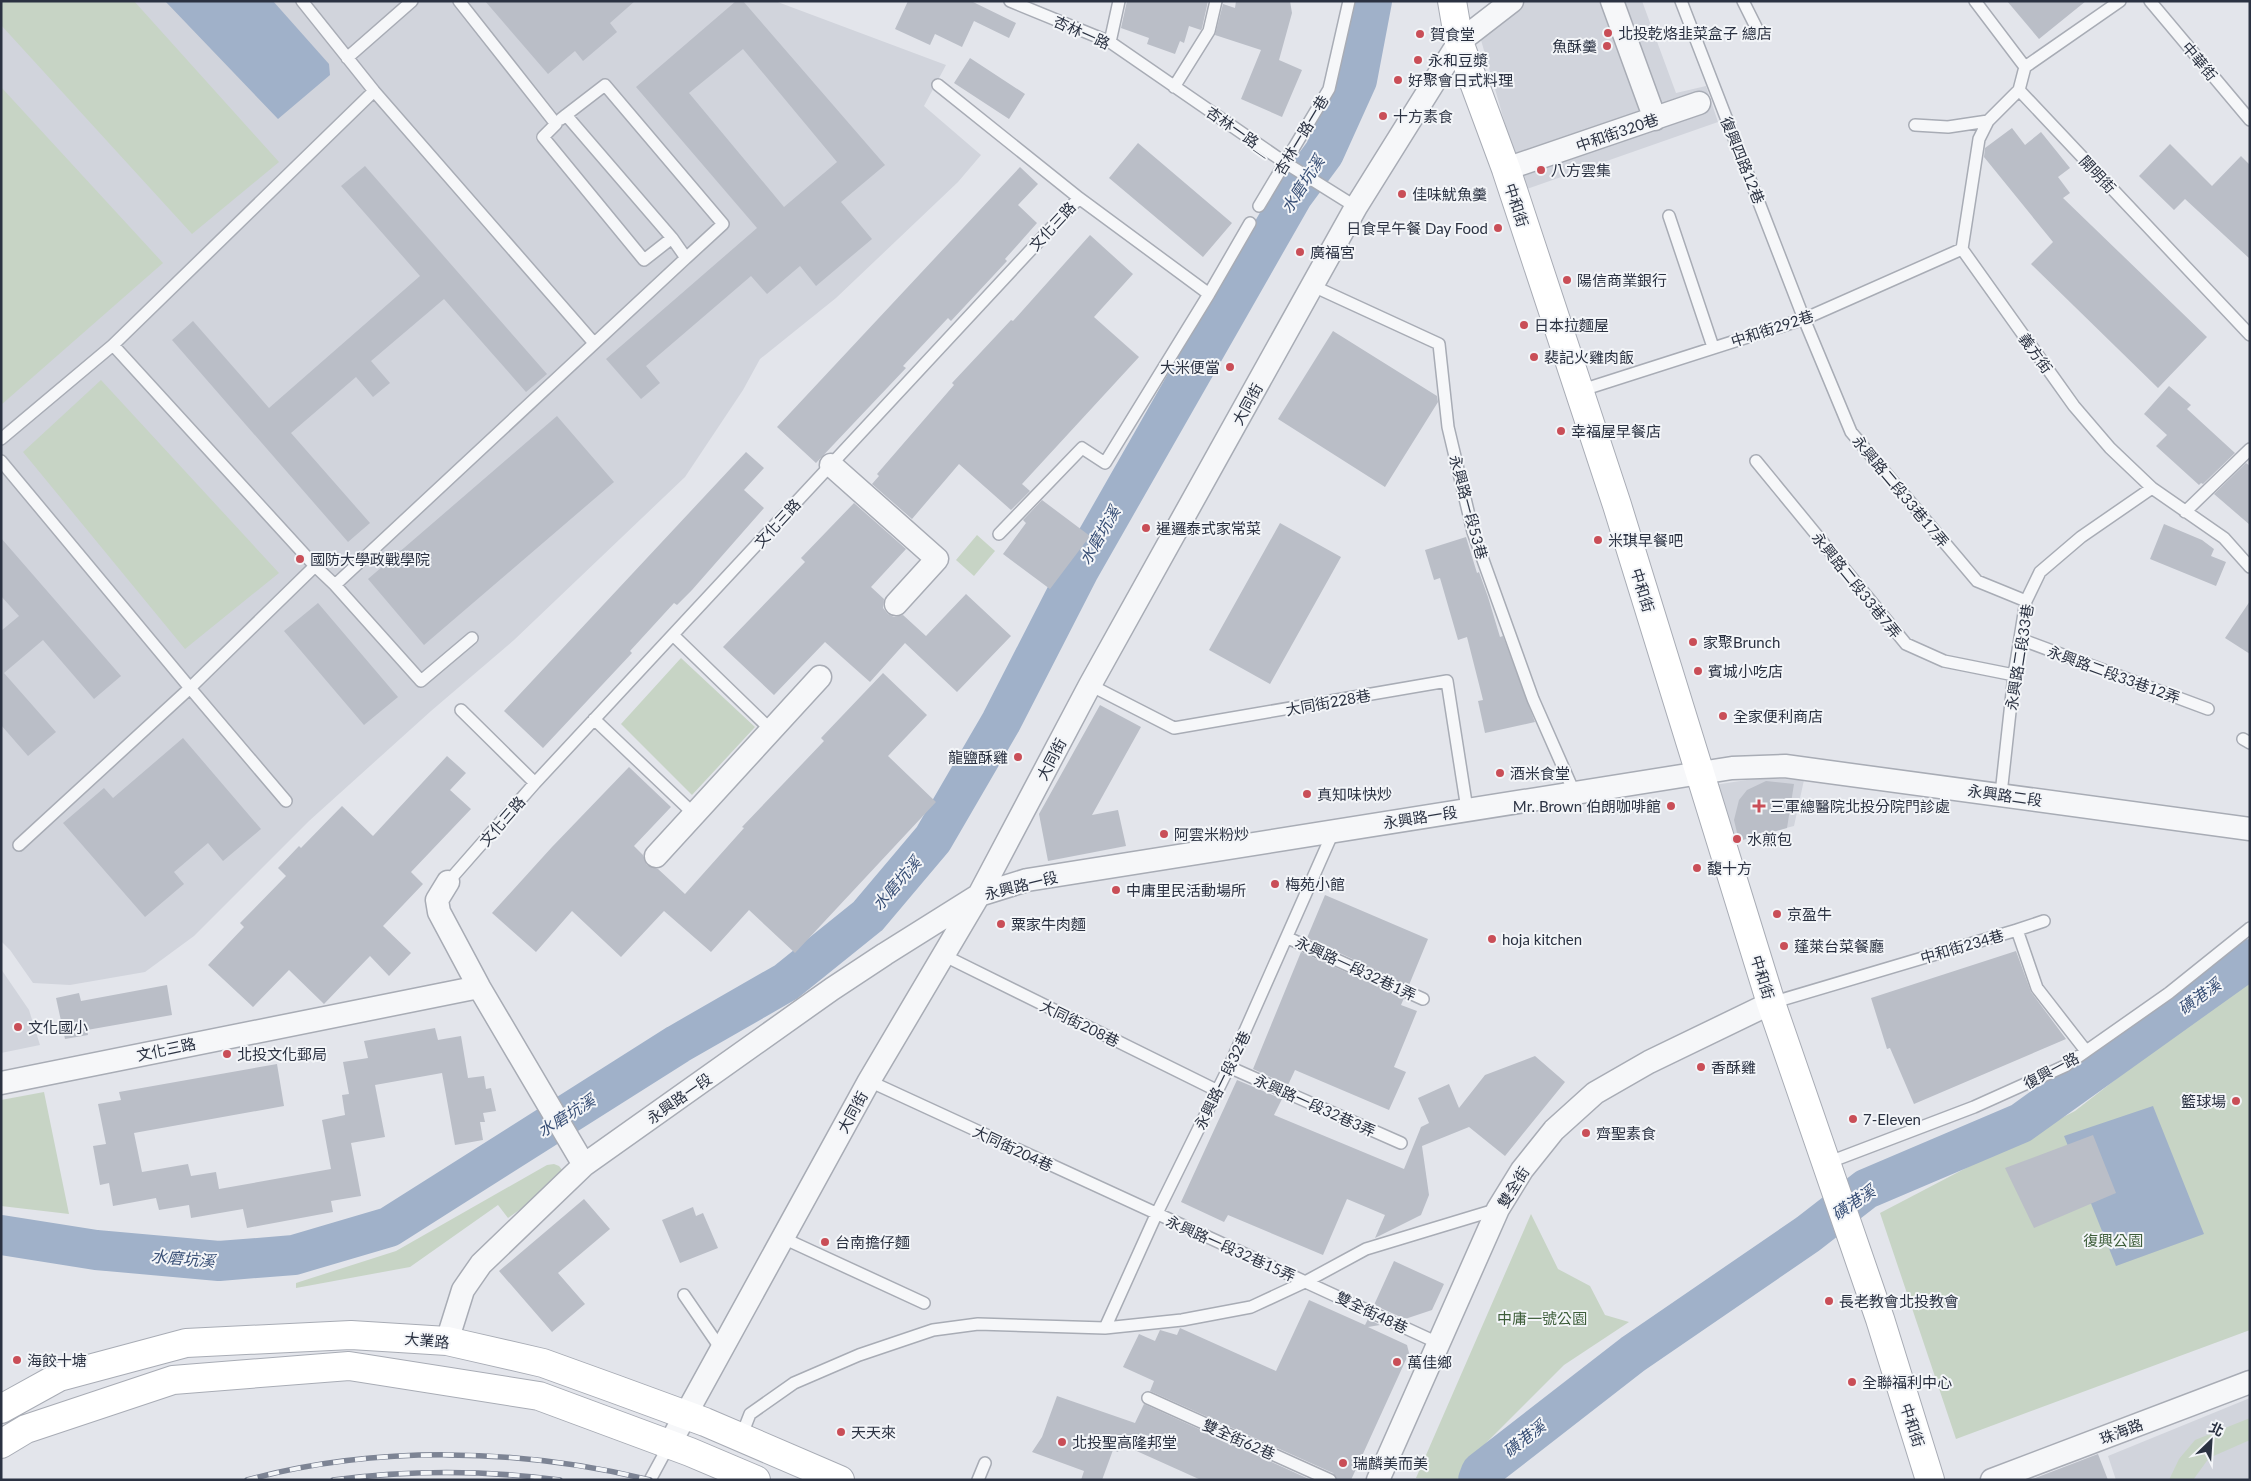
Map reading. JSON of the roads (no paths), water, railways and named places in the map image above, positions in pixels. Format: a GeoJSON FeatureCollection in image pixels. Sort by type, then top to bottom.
{"type":"FeatureCollection","features":[{"type":"Feature","properties":{"kind":"main road","name":"中和街"},"geometry":{"type":"LineString","coordinates":[[1452,1],[1459,42],[1506,170],[1617,505],[1771,1003],[1849,1228],[1930,1480]]}},
{"type":"Feature","properties":{"kind":"main road","name":"大業路"},"geometry":{"type":"LineString","coordinates":[[1,1408],[59,1377],[186,1343],[351,1335],[447,1341],[543,1363],[686,1415],[840,1480]]}},
{"type":"Feature","properties":{"kind":"main road"},"geometry":{"type":"LineString","coordinates":[[1,1444],[26,1429],[173,1380],[350,1366],[539,1396],[669,1444],[756,1480]]}},
{"type":"Feature","properties":{"kind":"street"},"geometry":{"type":"LineString","coordinates":[[1459,42],[1512,1]]}},
{"type":"Feature","properties":{"kind":"street"},"geometry":{"type":"LineString","coordinates":[[1612,1],[1654,119]]}},
{"type":"Feature","properties":{"kind":"street","name":"大同街"},"geometry":{"type":"LineString","coordinates":[[669,1444],[869,1081],[979,894],[1090,685],[1356,207],[1459,42]]}},
{"type":"Feature","properties":{"kind":"street","name":"中和街320巷"},"geometry":{"type":"LineString","coordinates":[[1506,170],[1699,103]]}},
{"type":"Feature","properties":{"kind":"street"},"geometry":{"type":"LineString","coordinates":[[831,465],[937,559],[896,604]]}},
{"type":"Feature","properties":{"kind":"street"},"geometry":{"type":"LineString","coordinates":[[656,856],[820,677]]}},
{"type":"Feature","properties":{"kind":"street","name":"永興路二段"},"geometry":{"type":"LineString","coordinates":[[1700,772],[1732,768],[1785,766],[2249,827]]}},
{"type":"Feature","properties":{"kind":"street","name":"永興路一段"},"geometry":{"type":"LineString","coordinates":[[447,1341],[463,1290],[481,1264],[582,1160],[832,989],[979,894],[1027,880],[1700,772]]}},
{"type":"Feature","properties":{"kind":"street","name":"文化三路"},"geometry":{"type":"LineString","coordinates":[[448,882],[437,900],[439,912],[479,987],[582,1160]]}},
{"type":"Feature","properties":{"kind":"street","name":"文化三路"},"geometry":{"type":"LineString","coordinates":[[1,1083],[479,987]]}},
{"type":"Feature","properties":{"kind":"street","name":"雙全街"},"geometry":{"type":"LineString","coordinates":[[1378,1480],[1498,1209],[1522,1170],[1554,1130],[1595,1093],[1649,1062],[1771,1003]]}},
{"type":"Feature","properties":{"kind":"street","name":"珠海路"},"geometry":{"type":"LineString","coordinates":[[1992,1480],[2250,1382]]}},
{"type":"Feature","properties":{"kind":"lane"},"geometry":{"type":"LineString","coordinates":[[302,1],[374,91],[594,344]]}},
{"type":"Feature","properties":{"kind":"lane"},"geometry":{"type":"LineString","coordinates":[[347,58],[412,1]]}},
{"type":"Feature","properties":{"kind":"lane"},"geometry":{"type":"LineString","coordinates":[[459,1],[556,124]]}},
{"type":"Feature","properties":{"kind":"lane","name":"杏林一路"},"geometry":{"type":"LineString","coordinates":[[1010,1],[1110,42],[1174,87]]}},
{"type":"Feature","properties":{"kind":"lane"},"geometry":{"type":"LineString","coordinates":[[1110,42],[1119,1]]}},
{"type":"Feature","properties":{"kind":"lane"},"geometry":{"type":"LineString","coordinates":[[1174,87],[1208,31],[1216,1]]}},
{"type":"Feature","properties":{"kind":"lane","name":"杏林一路一巷"},"geometry":{"type":"LineString","coordinates":[[1259,206],[1329,88],[1349,1]]}},
{"type":"Feature","properties":{"kind":"lane","name":"復興四路12巷"},"geometry":{"type":"LineString","coordinates":[[1681,1],[1804,319]]}},
{"type":"Feature","properties":{"kind":"lane"},"geometry":{"type":"LineString","coordinates":[[1743,1],[1757,29]]}},
{"type":"Feature","properties":{"kind":"lane"},"geometry":{"type":"LineString","coordinates":[[1975,1],[2025,67]]}},
{"type":"Feature","properties":{"kind":"lane"},"geometry":{"type":"LineString","coordinates":[[1962,249],[1979,139],[1988,121],[2019,90],[2025,67],[2120,1]]}},
{"type":"Feature","properties":{"kind":"lane","name":"中華街"},"geometry":{"type":"LineString","coordinates":[[2150,1],[2250,120]]}},
{"type":"Feature","properties":{"kind":"lane"},"geometry":{"type":"LineString","coordinates":[[335,585],[723,224],[605,85],[556,124],[543,137],[644,260],[672,238]]}},
{"type":"Feature","properties":{"kind":"lane"},"geometry":{"type":"LineString","coordinates":[[938,85],[1079,198]]}},
{"type":"Feature","properties":{"kind":"lane","name":"杏林一路＿"},"geometry":{"type":"LineString","coordinates":[[1174,87],[1284,162],[1356,207]]}},
{"type":"Feature","properties":{"kind":"lane","name":"開明街"},"geometry":{"type":"LineString","coordinates":[[2019,90],[2250,335]]}},
{"type":"Feature","properties":{"kind":"lane"},"geometry":{"type":"LineString","coordinates":[[1,439],[113,345],[374,91]]}},
{"type":"Feature","properties":{"kind":"lane"},"geometry":{"type":"LineString","coordinates":[[566,116],[672,238],[686,258]]}},
{"type":"Feature","properties":{"kind":"lane"},"geometry":{"type":"LineString","coordinates":[[1914,125],[1948,127],[1988,121]]}},
{"type":"Feature","properties":{"kind":"lane","name":"文化三路"},"geometry":{"type":"LineString","coordinates":[[448,882],[535,783],[1079,198],[1209,294]]}},
{"type":"Feature","properties":{"kind":"lane"},"geometry":{"type":"LineString","coordinates":[[1669,216],[1713,347]]}},
{"type":"Feature","properties":{"kind":"lane"},"geometry":{"type":"LineString","coordinates":[[999,534],[1082,448],[1105,463],[1209,294],[1250,223]]}},
{"type":"Feature","properties":{"kind":"lane","name":"中和街292巷"},"geometry":{"type":"LineString","coordinates":[[1578,392],[1804,319],[1962,249]]}},
{"type":"Feature","properties":{"kind":"lane","name":"義方街"},"geometry":{"type":"LineString","coordinates":[[1962,249],[2074,406],[2110,448],[2152,488],[2224,538],[2249,565]]}},
{"type":"Feature","properties":{"kind":"lane","name":"永興路一段53巷"},"geometry":{"type":"LineString","coordinates":[[1313,286],[1439,344],[1448,428],[1473,532],[1533,698],[1574,792]]}},
{"type":"Feature","properties":{"kind":"lane","name":"永興路二段33巷17弄"},"geometry":{"type":"LineString","coordinates":[[1804,319],[1851,432],[1977,580],[2026,601]]}},
{"type":"Feature","properties":{"kind":"lane"},"geometry":{"type":"LineString","coordinates":[[113,345],[314,566],[335,585],[422,681],[472,638]]}},
{"type":"Feature","properties":{"kind":"lane"},"geometry":{"type":"LineString","coordinates":[[2185,512],[2250,449]]}},
{"type":"Feature","properties":{"kind":"lane"},"geometry":{"type":"LineString","coordinates":[[1,461],[286,801]]}},
{"type":"Feature","properties":{"kind":"lane","name":"永興路二段33巷7弄"},"geometry":{"type":"LineString","coordinates":[[1756,461],[1906,644],[1944,661],[2014,675]]}},
{"type":"Feature","properties":{"kind":"lane","name":"永興路二段33巷"},"geometry":{"type":"LineString","coordinates":[[2001,794],[2014,675],[2026,601],[2040,572],[2081,537],[2152,488]]}},
{"type":"Feature","properties":{"kind":"lane"},"geometry":{"type":"LineString","coordinates":[[19,845],[190,688],[314,566]]}},
{"type":"Feature","properties":{"kind":"lane"},"geometry":{"type":"LineString","coordinates":[[673,635],[772,730]]}},
{"type":"Feature","properties":{"kind":"lane","name":"永興路二段33巷12弄"},"geometry":{"type":"LineString","coordinates":[[2020,639],[2208,709]]}},
{"type":"Feature","properties":{"kind":"lane","name":"大同街228巷"},"geometry":{"type":"LineString","coordinates":[[1090,685],[1174,728],[1447,681],[1467,809]]}},
{"type":"Feature","properties":{"kind":"lane"},"geometry":{"type":"LineString","coordinates":[[461,710],[535,783]]}},
{"type":"Feature","properties":{"kind":"lane"},"geometry":{"type":"LineString","coordinates":[[594,720],[694,815]]}},
{"type":"Feature","properties":{"kind":"lane","name":"永興路一段32巷"},"geometry":{"type":"LineString","coordinates":[[1104,1328],[1156,1215],[1218,1091],[1288,938],[1334,830]]}},
{"type":"Feature","properties":{"kind":"lane"},"geometry":{"type":"LineString","coordinates":[[2017,930],[2044,921]]}},
{"type":"Feature","properties":{"kind":"lane","name":"復興一路"},"geometry":{"type":"LineString","coordinates":[[1829,1172],[2065,1066],[2168,993],[2250,928]]}},
{"type":"Feature","properties":{"kind":"lane","name":"中和街234巷"},"geometry":{"type":"LineString","coordinates":[[1771,1003],[2017,930],[2037,988],[2086,1051]]}},
{"type":"Feature","properties":{"kind":"lane","name":"永興路一段32巷1弄"},"geometry":{"type":"LineString","coordinates":[[1288,938],[1423,999]]}},
{"type":"Feature","properties":{"kind":"lane","name":"大同街208巷"},"geometry":{"type":"LineString","coordinates":[[943,955],[1218,1091]]}},
{"type":"Feature","properties":{"kind":"lane","name":"永興路一段32巷3弄"},"geometry":{"type":"LineString","coordinates":[[1229,1067],[1402,1143]]}},
{"type":"Feature","properties":{"kind":"lane","name":"大同街204巷"},"geometry":{"type":"LineString","coordinates":[[869,1081],[1156,1215]]}},
{"type":"Feature","properties":{"kind":"lane"},"geometry":{"type":"LineString","coordinates":[[740,1437],[750,1414],[794,1383],[859,1355],[933,1330],[978,1324],[1104,1328],[1182,1320],[1251,1307],[1307,1281],[1366,1249],[1498,1209]]}},
{"type":"Feature","properties":{"kind":"lane","name":"永興路一段32巷15弄"},"geometry":{"type":"LineString","coordinates":[[1156,1215],[1307,1281]]}},
{"type":"Feature","properties":{"kind":"lane"},"geometry":{"type":"LineString","coordinates":[[783,1238],[924,1303]]}},
{"type":"Feature","properties":{"kind":"lane","name":"雙全街48巷"},"geometry":{"type":"LineString","coordinates":[[1307,1281],[1438,1343]]}},
{"type":"Feature","properties":{"kind":"lane"},"geometry":{"type":"LineString","coordinates":[[684,1295],[721,1349]]}},
{"type":"Feature","properties":{"kind":"lane","name":"雙全街62巷"},"geometry":{"type":"LineString","coordinates":[[1148,1398],[1330,1480]]}},
{"type":"Feature","properties":{"kind":"lane","name":"大同街"},"geometry":{"type":"LineString","coordinates":[[650,1480],[669,1444]]}},
{"type":"Feature","properties":{"kind":"lane"},"geometry":{"type":"LineString","coordinates":[[978,1480],[985,1463]]}},
{"type":"Feature","properties":{"kind":"water"},"geometry":{"type":"Polygon","coordinates":[[[165,1],[273,1],[329,64],[330,75],[278,119],[165,1]]]}},
{"type":"Feature","properties":{"kind":"water"},"geometry":{"type":"Polygon","coordinates":[[[2153,1106],[2204,1234],[2116,1266],[2064,1136],[2153,1106]]]}},
{"type":"Feature","properties":{"kind":"waterway","name":"水磨坑溪"},"geometry":{"type":"LineString","coordinates":[[1,1235],[96,1250],[219,1261],[294,1255],[389,1227],[678,1044],[786,982],[868,916],[933,839],[1001,722],[1079,570],[1293,195],[1324,153],[1357,80],[1372,1]]}},
{"type":"Feature","properties":{"kind":"waterway","name":"磺港溪"},"geometry":{"type":"LineString","coordinates":[[1478,1480],[1481,1472],[1633,1354],[1808,1234],[1866,1189],[2021,1123],[2250,959]]}},
{"type":"Feature","properties":{"kind":"railway"},"geometry":{"type":"LineString","coordinates":[[247,1480],[296,1469],[346,1461],[397,1456],[448,1455],[550,1462],[601,1469],[650,1480]]}},
{"type":"Feature","properties":{"kind":"railway"},"geometry":{"type":"LineString","coordinates":[[333,1480],[390,1474],[446,1472],[503,1474],[560,1480]]}},
{"type":"Feature","properties":{"kind":"place","name":"北投乾烙韭菜盒子 總店"},"geometry":{"type":"Point","coordinates":[1608,33]}},
{"type":"Feature","properties":{"kind":"place","name":"賀食堂"},"geometry":{"type":"Point","coordinates":[1420,34]}},
{"type":"Feature","properties":{"kind":"place","name":"魚酥羹"},"geometry":{"type":"Point","coordinates":[1607,46]}},
{"type":"Feature","properties":{"kind":"place","name":"永和豆漿"},"geometry":{"type":"Point","coordinates":[1418,60]}},
{"type":"Feature","properties":{"kind":"place","name":"好聚會日式料理"},"geometry":{"type":"Point","coordinates":[1398,80]}},
{"type":"Feature","properties":{"kind":"place","name":"十方素食"},"geometry":{"type":"Point","coordinates":[1383,116]}},
{"type":"Feature","properties":{"kind":"place","name":"八方雲集"},"geometry":{"type":"Point","coordinates":[1541,170]}},
{"type":"Feature","properties":{"kind":"place","name":"佳味魷魚羹"},"geometry":{"type":"Point","coordinates":[1402,194]}},
{"type":"Feature","properties":{"kind":"place","name":"日食早午餐 Day Food"},"geometry":{"type":"Point","coordinates":[1498,228]}},
{"type":"Feature","properties":{"kind":"place","name":"廣福宮"},"geometry":{"type":"Point","coordinates":[1300,252]}},
{"type":"Feature","properties":{"kind":"place","name":"陽信商業銀行"},"geometry":{"type":"Point","coordinates":[1567,280]}},
{"type":"Feature","properties":{"kind":"place","name":"日本拉麵屋"},"geometry":{"type":"Point","coordinates":[1524,325]}},
{"type":"Feature","properties":{"kind":"place","name":"裴記火雞肉飯"},"geometry":{"type":"Point","coordinates":[1534,357]}},
{"type":"Feature","properties":{"kind":"place","name":"大米便當"},"geometry":{"type":"Point","coordinates":[1230,367]}},
{"type":"Feature","properties":{"kind":"place","name":"幸福屋早餐店"},"geometry":{"type":"Point","coordinates":[1561,431]}},
{"type":"Feature","properties":{"kind":"place","name":"暹邏泰式家常菜"},"geometry":{"type":"Point","coordinates":[1146,528]}},
{"type":"Feature","properties":{"kind":"place","name":"米琪早餐吧"},"geometry":{"type":"Point","coordinates":[1598,540]}},
{"type":"Feature","properties":{"kind":"place","name":"國防大學政戰學院"},"geometry":{"type":"Point","coordinates":[300,559]}},
{"type":"Feature","properties":{"kind":"place","name":"家聚Brunch"},"geometry":{"type":"Point","coordinates":[1693,642]}},
{"type":"Feature","properties":{"kind":"place","name":"賓城小吃店"},"geometry":{"type":"Point","coordinates":[1698,671]}},
{"type":"Feature","properties":{"kind":"place","name":"全家便利商店"},"geometry":{"type":"Point","coordinates":[1723,716]}},
{"type":"Feature","properties":{"kind":"place","name":"龍鹽酥雞"},"geometry":{"type":"Point","coordinates":[1018,757]}},
{"type":"Feature","properties":{"kind":"place","name":"酒米食堂"},"geometry":{"type":"Point","coordinates":[1500,773]}},
{"type":"Feature","properties":{"kind":"place","name":"真知味快炒"},"geometry":{"type":"Point","coordinates":[1307,794]}},
{"type":"Feature","properties":{"kind":"place","name":"Mr. Brown 伯朗咖啡館"},"geometry":{"type":"Point","coordinates":[1671,806]}},
{"type":"Feature","properties":{"kind":"place","name":"三軍總醫院北投分院門診處"},"geometry":{"type":"Point","coordinates":[1759,806]}},
{"type":"Feature","properties":{"kind":"place","name":"阿雲米粉炒"},"geometry":{"type":"Point","coordinates":[1164,834]}},
{"type":"Feature","properties":{"kind":"place","name":"水煎包"},"geometry":{"type":"Point","coordinates":[1737,839]}},
{"type":"Feature","properties":{"kind":"place","name":"馥十方"},"geometry":{"type":"Point","coordinates":[1697,868]}},
{"type":"Feature","properties":{"kind":"place","name":"梅苑小館"},"geometry":{"type":"Point","coordinates":[1275,884]}},
{"type":"Feature","properties":{"kind":"place","name":"中庸里民活動場所"},"geometry":{"type":"Point","coordinates":[1116,890]}},
{"type":"Feature","properties":{"kind":"place","name":"京盈牛"},"geometry":{"type":"Point","coordinates":[1777,914]}},
{"type":"Feature","properties":{"kind":"place","name":"粟家牛肉麵"},"geometry":{"type":"Point","coordinates":[1001,924]}},
{"type":"Feature","properties":{"kind":"place","name":"hoja kitchen"},"geometry":{"type":"Point","coordinates":[1492,939]}},
{"type":"Feature","properties":{"kind":"place","name":"蓬萊台菜餐廳"},"geometry":{"type":"Point","coordinates":[1784,946]}},
{"type":"Feature","properties":{"kind":"place","name":"文化國小"},"geometry":{"type":"Point","coordinates":[18,1027]}},
{"type":"Feature","properties":{"kind":"place","name":"北投文化郵局"},"geometry":{"type":"Point","coordinates":[227,1054]}},
{"type":"Feature","properties":{"kind":"place","name":"香酥雞"},"geometry":{"type":"Point","coordinates":[1701,1067]}},
{"type":"Feature","properties":{"kind":"place","name":"籃球場"},"geometry":{"type":"Point","coordinates":[2236,1101]}},
{"type":"Feature","properties":{"kind":"place","name":"7-Eleven"},"geometry":{"type":"Point","coordinates":[1853,1119]}},
{"type":"Feature","properties":{"kind":"place","name":"齊聖素食"},"geometry":{"type":"Point","coordinates":[1586,1133]}},
{"type":"Feature","properties":{"kind":"place","name":"台南擔仔麵"},"geometry":{"type":"Point","coordinates":[825,1242]}},
{"type":"Feature","properties":{"kind":"place","name":"長老教會北投教會"},"geometry":{"type":"Point","coordinates":[1829,1301]}},
{"type":"Feature","properties":{"kind":"place","name":"海餃十塘"},"geometry":{"type":"Point","coordinates":[17,1360]}},
{"type":"Feature","properties":{"kind":"place","name":"萬佳鄉"},"geometry":{"type":"Point","coordinates":[1397,1362]}},
{"type":"Feature","properties":{"kind":"place","name":"全聯福利中心"},"geometry":{"type":"Point","coordinates":[1852,1382]}},
{"type":"Feature","properties":{"kind":"place","name":"天天來"},"geometry":{"type":"Point","coordinates":[841,1432]}},
{"type":"Feature","properties":{"kind":"place","name":"北投聖高隆邦堂"},"geometry":{"type":"Point","coordinates":[1062,1442]}},
{"type":"Feature","properties":{"kind":"place","name":"瑞麟美而美"},"geometry":{"type":"Point","coordinates":[1343,1463]}},
{"type":"Feature","properties":{"kind":"park label","name":"復興公園"},"geometry":{"type":"Point","coordinates":[2113,1240]}},
{"type":"Feature","properties":{"kind":"park label","name":"中庸一號公園"},"geometry":{"type":"Point","coordinates":[1542,1318]}}]}
